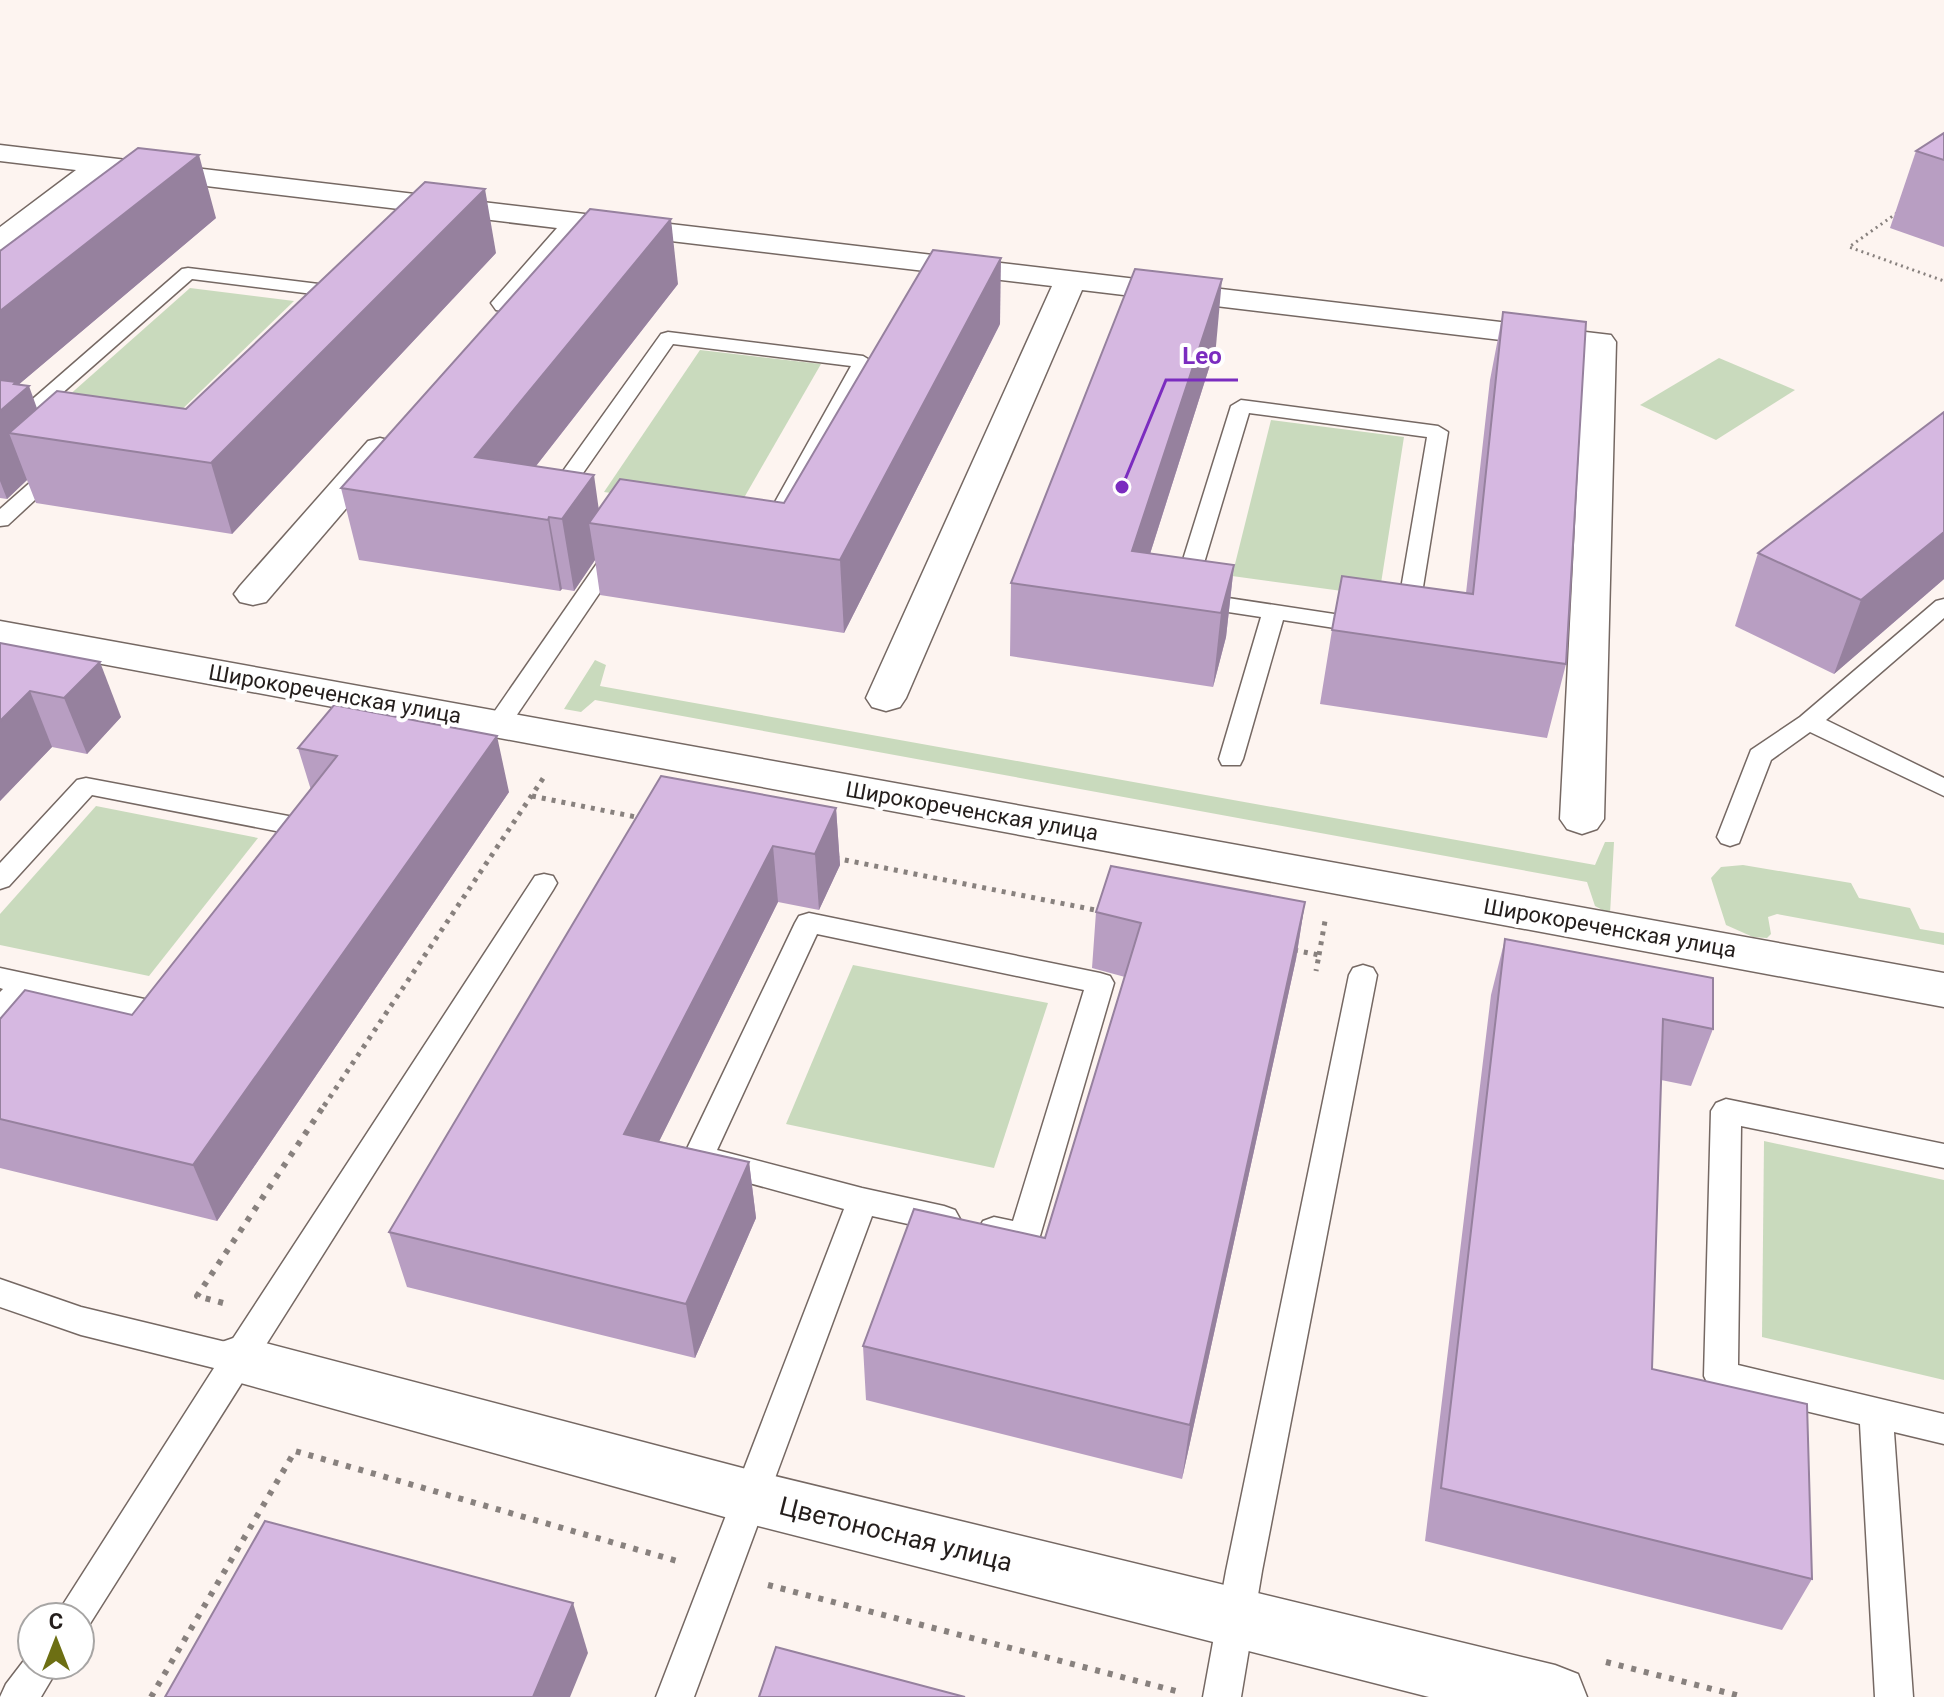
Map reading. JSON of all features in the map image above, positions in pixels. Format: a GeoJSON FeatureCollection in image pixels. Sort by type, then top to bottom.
{"type":"FeatureCollection","features":[{"type":"Feature","properties":{"kind":"street"},"geometry":{"type":"LineString","coordinates":[[0,153],[1600,342],[1582,819]]}},
{"type":"Feature","properties":{"kind":"street"},"geometry":{"type":"LineString","coordinates":[[0,241],[102,164]]}},
{"type":"Feature","properties":{"kind":"street"},"geometry":{"type":"LineString","coordinates":[[484,330],[578,222]]}},
{"type":"Feature","properties":{"kind":"street"},"geometry":{"type":"LineString","coordinates":[[886,698],[1071,279]]}},
{"type":"Feature","properties":{"kind":"street"},"geometry":{"type":"LineString","coordinates":[[253,594],[400,426]]}},
{"type":"Feature","properties":{"kind":"street","name":"Широкореченская улица"},"geometry":{"type":"LineString","coordinates":[[0,633],[1944,990]]}},
{"type":"Feature","properties":{"kind":"street","name":"Цветоносная улица"},"geometry":{"type":"LineString","coordinates":[[254,1338],[750,1497],[1236,1618],[1574,1678]]}},
{"type":"Feature","properties":{"kind":"lane"},"geometry":{"type":"LineString","coordinates":[[50,425],[19,421],[188,273],[327,290],[294,323]]}},
{"type":"Feature","properties":{"kind":"lane"},"geometry":{"type":"LineString","coordinates":[[668,338],[863,362],[763,543],[632,526],[544,513],[668,338]]}},
{"type":"Feature","properties":{"kind":"lane"},"geometry":{"type":"LineString","coordinates":[[1241,406],[1438,432],[1405,631],[1274,612],[1182,598],[1241,406]]}},
{"type":"Feature","properties":{"kind":"lane"},"geometry":{"type":"LineString","coordinates":[[0,520],[68,459]]}},
{"type":"Feature","properties":{"kind":"lane"},"geometry":{"type":"LineString","coordinates":[[499,723],[632,526]]}},
{"type":"Feature","properties":{"kind":"lane"},"geometry":{"type":"LineString","coordinates":[[1730,837],[1760,756],[1809,722],[1944,606]]}},
{"type":"Feature","properties":{"kind":"lane"},"geometry":{"type":"LineString","coordinates":[[1231,759],[1274,612]]}},
{"type":"Feature","properties":{"kind":"lane"},"geometry":{"type":"LineString","coordinates":[[1809,722],[1944,788]]}},
{"type":"Feature","properties":{"kind":"lane"},"geometry":{"type":"LineString","coordinates":[[0,880],[86,786],[299,827],[270,864]]}},
{"type":"Feature","properties":{"kind":"lane"},"geometry":{"type":"LineString","coordinates":[[83,1601],[544,883]]}},
{"type":"Feature","properties":{"kind":"lane"},"geometry":{"type":"LineString","coordinates":[[809,923],[1100,983],[1024,1236],[862,1201],[698,1157],[809,923]]}},
{"type":"Feature","properties":{"kind":"lane"},"geometry":{"type":"LineString","coordinates":[[0,1011],[12,980],[156,1012],[185,975]]}},
{"type":"Feature","properties":{"kind":"lane"},"geometry":{"type":"LineString","coordinates":[[1222,1697],[1363,975]]}},
{"type":"Feature","properties":{"kind":"lane"},"geometry":{"type":"LineString","coordinates":[[1944,1156],[1726,1111],[1721,1376],[1944,1429]]}},
{"type":"Feature","properties":{"kind":"lane"},"geometry":{"type":"LineString","coordinates":[[675,1697],[862,1201]]}},
{"type":"Feature","properties":{"kind":"lane"},"geometry":{"type":"LineString","coordinates":[[0,1293],[81,1321],[254,1338]]}},
{"type":"Feature","properties":{"kind":"lane"},"geometry":{"type":"LineString","coordinates":[[1876,1413],[1894,1697]]}},
{"type":"Feature","properties":{"kind":"path"},"geometry":{"type":"LineString","coordinates":[[1909,205],[1849,247],[1944,281]]}},
{"type":"Feature","properties":{"kind":"path"},"geometry":{"type":"LineString","coordinates":[[254,1338],[197,1296],[532,796],[656,821]]}},
{"type":"Feature","properties":{"kind":"path"},"geometry":{"type":"LineString","coordinates":[[826,856],[1104,912]]}},
{"type":"Feature","properties":{"kind":"path"},"geometry":{"type":"LineString","coordinates":[[1289,949],[1319,955],[1313,986]]}},
{"type":"Feature","properties":{"kind":"path"},"geometry":{"type":"LineString","coordinates":[[151,1697],[295,1451]]}},
{"type":"Feature","properties":{"kind":"path"},"geometry":{"type":"LineString","coordinates":[[1574,1678],[1744,1697]]}},
{"type":"Feature","properties":{"kind":"green space"},"geometry":{"type":"Polygon","coordinates":[[[190,288],[294,301],[170,421],[58,405],[190,288]]]}},
{"type":"Feature","properties":{"kind":"green space"},"geometry":{"type":"Polygon","coordinates":[[[700,350],[821,364],[737,510],[604,492],[700,350]]]}},
{"type":"Feature","properties":{"kind":"green space"},"geometry":{"type":"Polygon","coordinates":[[[1719,358],[1795,390],[1716,440],[1640,405],[1719,358]]]}},
{"type":"Feature","properties":{"kind":"green space"},"geometry":{"type":"Polygon","coordinates":[[[1271,420],[1404,437],[1379,596],[1232,576],[1271,420]]]}},
{"type":"Feature","properties":{"kind":"green space"},"geometry":{"type":"Polygon","coordinates":[[[595,660],[606,665],[600,686],[1595,865],[1605,842],[1614,842],[1610,914],[1595,906],[1587,882],[595,700],[581,712],[564,709],[595,660]]]}},
{"type":"Feature","properties":{"kind":"green space"},"geometry":{"type":"Polygon","coordinates":[[[96,806],[258,838],[149,976],[0,945],[0,914],[96,806]]]}},
{"type":"Feature","properties":{"kind":"green space"},"geometry":{"type":"Polygon","coordinates":[[[1743,865],[1851,883],[1859,898],[1910,908],[1920,929],[1944,933],[1944,945],[1777,914],[1768,917],[1771,934],[1767,938],[1753,937],[1726,925],[1711,878],[1721,867],[1743,865]]]}},
{"type":"Feature","properties":{"kind":"green space"},"geometry":{"type":"Polygon","coordinates":[[[853,965],[1048,1003],[994,1168],[786,1124],[853,965]]]}},
{"type":"Feature","properties":{"kind":"green space"},"geometry":{"type":"Polygon","coordinates":[[[1764,1141],[1944,1180],[1944,1380],[1762,1337],[1764,1141]]]}},
{"type":"Feature","properties":{"kind":"building"},"geometry":{"type":"Polygon","coordinates":[[[1944,133],[1944,160],[1916,151],[1944,133]]]}},
{"type":"Feature","properties":{"kind":"building"},"geometry":{"type":"Polygon","coordinates":[[[138,148],[199,155],[0,311],[0,251],[138,148]]]}},
{"type":"Feature","properties":{"kind":"building"},"geometry":{"type":"Polygon","coordinates":[[[425,182],[485,189],[211,463],[9,433],[57,391],[186,409],[425,182]]]}},
{"type":"Feature","properties":{"kind":"building"},"geometry":{"type":"Polygon","coordinates":[[[590,209],[671,219],[475,457],[594,475],[562,519],[549,517],[548,520],[341,488],[590,209]]]}},
{"type":"Feature","properties":{"kind":"building"},"geometry":{"type":"Polygon","coordinates":[[[933,250],[1001,258],[840,560],[589,523],[620,479],[784,503],[933,250]]]}},
{"type":"Feature","properties":{"kind":"building"},"geometry":{"type":"Polygon","coordinates":[[[1135,269],[1222,279],[1132,551],[1234,565],[1221,613],[1011,583],[1135,269]]]}},
{"type":"Feature","properties":{"kind":"building"},"geometry":{"type":"Polygon","coordinates":[[[1503,312],[1586,322],[1566,664],[1332,630],[1342,576],[1473,594],[1503,312]]]}},
{"type":"Feature","properties":{"kind":"building"},"geometry":{"type":"Polygon","coordinates":[[[0,380],[29,386],[0,411],[0,380]]]}},
{"type":"Feature","properties":{"kind":"building"},"geometry":{"type":"Polygon","coordinates":[[[1944,412],[1944,532],[1861,600],[1758,553],[1944,412]]]}},
{"type":"Feature","properties":{"kind":"building"},"geometry":{"type":"Polygon","coordinates":[[[0,643],[100,662],[64,698],[30,691],[0,721],[0,643]]]}},
{"type":"Feature","properties":{"kind":"building"},"geometry":{"type":"Polygon","coordinates":[[[334,705],[497,736],[193,1165],[0,1119],[0,1019],[25,990],[132,1015],[337,756],[298,748],[334,705]]]}},
{"type":"Feature","properties":{"kind":"building"},"geometry":{"type":"Polygon","coordinates":[[[661,776],[836,808],[815,854],[773,846],[624,1134],[749,1162],[686,1304],[389,1232],[661,776]]]}},
{"type":"Feature","properties":{"kind":"building"},"geometry":{"type":"Polygon","coordinates":[[[1111,866],[1305,902],[1190,1425],[863,1346],[914,1209],[1045,1238],[1141,923],[1096,912],[1111,866]]]}},
{"type":"Feature","properties":{"kind":"building"},"geometry":{"type":"Polygon","coordinates":[[[1505,939],[1713,978],[1713,1029],[1663,1019],[1652,1369],[1807,1404],[1812,1579],[1441,1488],[1505,939]]]}},
{"type":"Feature","properties":{"kind":"building"},"geometry":{"type":"Polygon","coordinates":[[[265,1521],[573,1603],[533,1697],[165,1697],[265,1521]]]}},
{"type":"Feature","properties":{"kind":"building"},"geometry":{"type":"Polygon","coordinates":[[[776,1647],[965,1697],[759,1697],[776,1647]]]}},
{"type":"Feature","properties":{"kind":"place","name":"Leo"},"geometry":{"type":"Point","coordinates":[1122,487]}}]}
